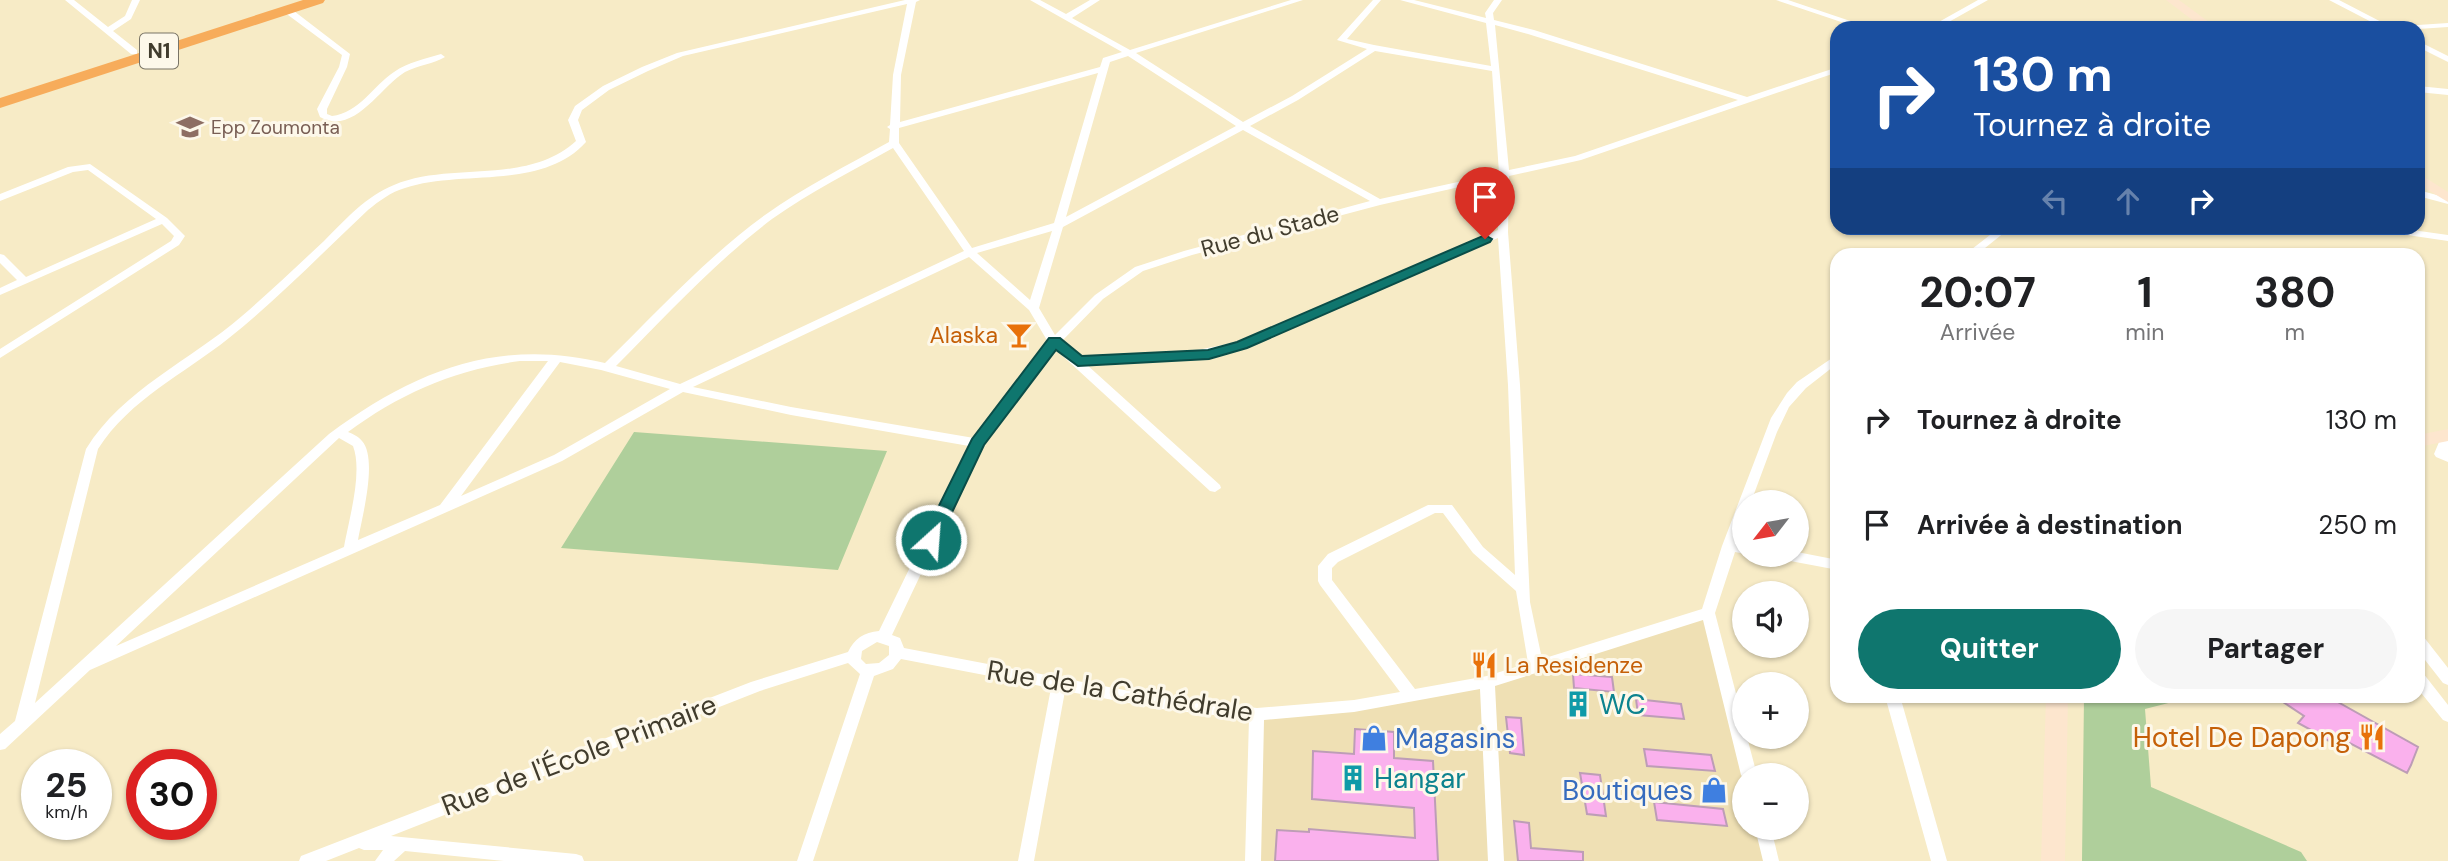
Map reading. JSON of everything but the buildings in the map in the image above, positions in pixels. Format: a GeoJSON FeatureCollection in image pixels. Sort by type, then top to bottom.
{"type":"FeatureCollection","features":[{"type":"Feature","properties":{"kind":"highway","name":"N1"},"geometry":{"type":"LineString","coordinates":[[0,103],[134,52],[291,5],[318,0]]}},
{"type":"Feature","properties":{"kind":"highway","name":"N1"},"geometry":{"type":"LineString","coordinates":[[0,96],[37,87],[291,5]]}},
{"type":"Feature","properties":{"kind":"main road"},"geometry":{"type":"LineString","coordinates":[[2172,0],[2201,21]]}},
{"type":"Feature","properties":{"kind":"main road"},"geometry":{"type":"LineString","coordinates":[[2425,182],[2448,200]]}},
{"type":"Feature","properties":{"kind":"main road"},"geometry":{"type":"LineString","coordinates":[[2425,440],[2448,435]]}},
{"type":"Feature","properties":{"kind":"main road"},"geometry":{"type":"LineString","coordinates":[[2053,861],[2057,703]]}},
{"type":"Feature","properties":{"kind":"street"},"geometry":{"type":"LineString","coordinates":[[69,0],[134,52]]}},
{"type":"Feature","properties":{"kind":"street"},"geometry":{"type":"LineString","coordinates":[[109,30],[128,17],[136,0]]}},
{"type":"Feature","properties":{"kind":"street"},"geometry":{"type":"LineString","coordinates":[[1034,0],[1128,52],[1243,126],[1379,202]]}},
{"type":"Feature","properties":{"kind":"street"},"geometry":{"type":"LineString","coordinates":[[1065,18],[1096,0]]}},
{"type":"Feature","properties":{"kind":"street"},"geometry":{"type":"LineString","coordinates":[[1032,308],[1074,176],[1102,69],[1108,58],[1299,0]]}},
{"type":"Feature","properties":{"kind":"street"},"geometry":{"type":"LineString","coordinates":[[1377,0],[1341,40],[1496,69]]}},
{"type":"Feature","properties":{"kind":"street"},"geometry":{"type":"LineString","coordinates":[[1404,0],[1491,22],[1749,101]]}},
{"type":"Feature","properties":{"kind":"street"},"geometry":{"type":"LineString","coordinates":[[1498,0],[1489,13],[1504,174],[1503,232],[1514,385],[1522,589],[1536,667]]}},
{"type":"Feature","properties":{"kind":"street"},"geometry":{"type":"LineString","coordinates":[[1780,0],[1802,3],[1849,21]]}},
{"type":"Feature","properties":{"kind":"street"},"geometry":{"type":"LineString","coordinates":[[1946,21],[1984,0]]}},
{"type":"Feature","properties":{"kind":"street"},"geometry":{"type":"LineString","coordinates":[[2333,0],[2375,21]]}},
{"type":"Feature","properties":{"kind":"street"},"geometry":{"type":"LineString","coordinates":[[22,723],[92,449],[101,431],[117,415],[225,336],[364,208],[382,195],[408,183],[535,167],[568,156],[581,142],[573,120],[574,114],[594,96],[654,62],[914,1],[897,75],[892,127],[894,143],[970,252],[1032,308],[1054,341],[1215,488]]}},
{"type":"Feature","properties":{"kind":"street"},"geometry":{"type":"LineString","coordinates":[[291,5],[346,54],[346,61],[322,109],[323,115],[330,120],[344,118],[356,111],[399,72],[440,57]]}},
{"type":"Feature","properties":{"kind":"street"},"geometry":{"type":"LineString","coordinates":[[2425,27],[2448,25]]}},
{"type":"Feature","properties":{"kind":"street"},"geometry":{"type":"LineString","coordinates":[[2425,47],[2448,59]]}},
{"type":"Feature","properties":{"kind":"street"},"geometry":{"type":"LineString","coordinates":[[87,665],[558,458],[681,388],[970,252],[1057,226],[1295,99],[1374,48]]}},
{"type":"Feature","properties":{"kind":"street"},"geometry":{"type":"LineString","coordinates":[[892,127],[1102,69]]}},
{"type":"Feature","properties":{"kind":"street","name":"Rue du Stade"},"geometry":{"type":"LineString","coordinates":[[884,636],[977,443],[1054,341],[1099,297],[1139,269],[1188,253],[1379,202],[1578,158],[1830,72]]}},
{"type":"Feature","properties":{"kind":"street"},"geometry":{"type":"LineString","coordinates":[[2425,90],[2448,92]]}},
{"type":"Feature","properties":{"kind":"street"},"geometry":{"type":"LineString","coordinates":[[608,368],[702,274],[752,230],[788,204],[894,143]]}},
{"type":"Feature","properties":{"kind":"street"},"geometry":{"type":"LineString","coordinates":[[0,198],[85,166],[90,167],[163,220],[180,236],[175,243],[0,354]]}},
{"type":"Feature","properties":{"kind":"street"},"geometry":{"type":"LineString","coordinates":[[2425,195],[2448,200]]}},
{"type":"Feature","properties":{"kind":"street"},"geometry":{"type":"LineString","coordinates":[[0,292],[163,220]]}},
{"type":"Feature","properties":{"kind":"street"},"geometry":{"type":"LineString","coordinates":[[1078,361],[1195,356],[1242,345],[1503,232]]}},
{"type":"Feature","properties":{"kind":"street"},"geometry":{"type":"LineString","coordinates":[[1979,248],[1996,235]]}},
{"type":"Feature","properties":{"kind":"street"},"geometry":{"type":"LineString","coordinates":[[2425,235],[2448,238]]}},
{"type":"Feature","properties":{"kind":"street"},"geometry":{"type":"LineString","coordinates":[[0,257],[24,281]]}},
{"type":"Feature","properties":{"kind":"street"},"geometry":{"type":"LineString","coordinates":[[0,744],[338,433],[393,396],[431,379],[502,359],[541,356],[608,368],[681,388],[977,443]]}},
{"type":"Feature","properties":{"kind":"street"},"geometry":{"type":"LineString","coordinates":[[444,507],[556,359]]}},
{"type":"Feature","properties":{"kind":"street"},"geometry":{"type":"LineString","coordinates":[[1750,490],[1779,414],[1789,398],[1800,385],[1830,363]]}},
{"type":"Feature","properties":{"kind":"street"},"geometry":{"type":"LineString","coordinates":[[338,433],[359,444],[362,452],[363,466],[349,550]]}},
{"type":"Feature","properties":{"kind":"street"},"geometry":{"type":"LineString","coordinates":[[2448,435],[2440,454],[2448,458]]}},
{"type":"Feature","properties":{"kind":"street"},"geometry":{"type":"LineString","coordinates":[[1412,696],[1325,581],[1325,566],[1333,558],[1433,508],[1441,507],[1453,512],[1478,550],[1522,589]]}},
{"type":"Feature","properties":{"kind":"street"},"geometry":{"type":"LineString","coordinates":[[1732,536],[1708,613],[1746,763]]}},
{"type":"Feature","properties":{"kind":"street"},"geometry":{"type":"LineString","coordinates":[[1728,546],[1732,547]]}},
{"type":"Feature","properties":{"kind":"street"},"geometry":{"type":"LineString","coordinates":[[1810,560],[1830,563]]}},
{"type":"Feature","properties":{"kind":"street","name":"Rue de la Cathédrale"},"geometry":{"type":"LineString","coordinates":[[898,653],[1161,703],[1257,714],[1341,707],[1488,682],[1708,613]]}},
{"type":"Feature","properties":{"kind":"street"},"geometry":{"type":"LineString","coordinates":[[884,636],[895,642],[898,653],[884,668],[868,671],[857,666],[853,656],[864,641],[884,636]]}},
{"type":"Feature","properties":{"kind":"street"},"geometry":{"type":"LineString","coordinates":[[2425,649],[2448,679]]}},
{"type":"Feature","properties":{"kind":"street","name":"Rue de l'École Primaire"},"geometry":{"type":"LineString","coordinates":[[307,861],[756,686],[853,656]]}},
{"type":"Feature","properties":{"kind":"street"},"geometry":{"type":"LineString","coordinates":[[805,861],[868,671]]}},
{"type":"Feature","properties":{"kind":"street"},"geometry":{"type":"LineString","coordinates":[[1488,682],[1496,861]]}},
{"type":"Feature","properties":{"kind":"street"},"geometry":{"type":"LineString","coordinates":[[1026,861],[1059,685]]}},
{"type":"Feature","properties":{"kind":"street"},"geometry":{"type":"LineString","coordinates":[[2425,686],[2448,716]]}},
{"type":"Feature","properties":{"kind":"street"},"geometry":{"type":"LineString","coordinates":[[1894,703],[1939,861]]}},
{"type":"Feature","properties":{"kind":"street"},"geometry":{"type":"LineString","coordinates":[[1253,861],[1257,714]]}},
{"type":"Feature","properties":{"kind":"street"},"geometry":{"type":"LineString","coordinates":[[1766,840],[1771,861]]}},
{"type":"Feature","properties":{"kind":"street"},"geometry":{"type":"LineString","coordinates":[[354,843],[402,843],[576,861]]}},
{"type":"Feature","properties":{"kind":"street"},"geometry":{"type":"LineString","coordinates":[[383,861],[402,843]]}},
{"type":"Feature","properties":{"kind":"shaded area"},"geometry":{"type":"Polygon","coordinates":[[[1704,619],[1732,721],[1732,749],[1740,749],[1744,763],[1732,763],[1732,840],[1764,840],[1770,861],[1255,861],[1263,718],[1450,693],[1704,619]]]}},
{"type":"Feature","properties":{"kind":"green space"},"geometry":{"type":"Polygon","coordinates":[[[634,432],[887,451],[838,570],[561,548],[634,432]]]}},
{"type":"Feature","properties":{"kind":"green space"},"geometry":{"type":"Polygon","coordinates":[[[2084,703],[2168,703],[2145,709],[2151,787],[2301,852],[2307,861],[2082,861],[2084,703]]]}},
{"type":"Feature","properties":{"kind":"place","name":"Epp Zoumonta"},"geometry":{"type":"Point","coordinates":[190,127]}},
{"type":"Feature","properties":{"kind":"place","name":"Alaska"},"geometry":{"type":"Point","coordinates":[1019,335]}},
{"type":"Feature","properties":{"kind":"place","name":"La Residenze"},"geometry":{"type":"Point","coordinates":[1484,665]}},
{"type":"Feature","properties":{"kind":"place","name":"WC"},"geometry":{"type":"Point","coordinates":[1578,704]}},
{"type":"Feature","properties":{"kind":"place","name":"Hotel De Dapong"},"geometry":{"type":"Point","coordinates":[2372,737]}},
{"type":"Feature","properties":{"kind":"place","name":"Magasins"},"geometry":{"type":"Point","coordinates":[1374,738]}},
{"type":"Feature","properties":{"kind":"place","name":"Hangar"},"geometry":{"type":"Point","coordinates":[1353,778]}},
{"type":"Feature","properties":{"kind":"place","name":"Boutiques"},"geometry":{"type":"Point","coordinates":[1714,790]}},
{"type":"Feature","properties":{"kind":"route"},"geometry":{"type":"LineString","coordinates":[[931,540],[977,443],[1054,341],[1078,361],[1209,354],[1242,345],[1485,239]]}}]}
